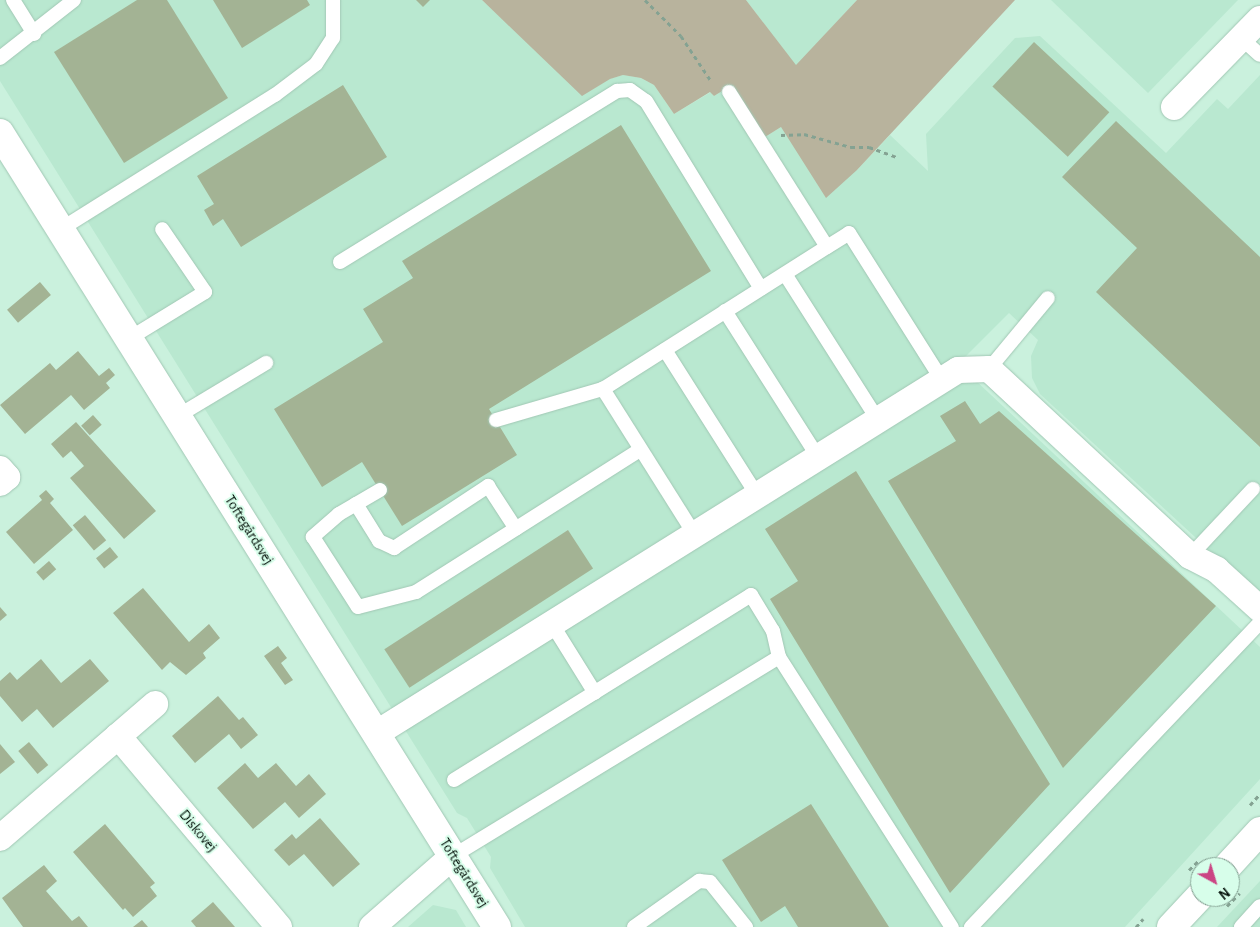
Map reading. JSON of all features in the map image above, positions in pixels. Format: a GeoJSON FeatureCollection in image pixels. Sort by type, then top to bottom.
{"type":"FeatureCollection","features":[{"type":"Feature","properties":{"kind":"street"},"geometry":{"type":"LineString","coordinates":[[1174,107],[1250,46],[1260,18]]}},
{"type":"Feature","properties":{"kind":"street","name":"Toftegårdsvej"},"geometry":{"type":"LineString","coordinates":[[0,133],[497,927]]}},
{"type":"Feature","properties":{"kind":"street"},"geometry":{"type":"LineString","coordinates":[[377,733],[958,370],[989,369],[1190,556],[1217,570],[1260,609]]}},
{"type":"Feature","properties":{"kind":"street"},"geometry":{"type":"LineString","coordinates":[[0,469],[7,477],[0,483]]}},
{"type":"Feature","properties":{"kind":"street"},"geometry":{"type":"LineString","coordinates":[[0,838],[155,704]]}},
{"type":"Feature","properties":{"kind":"street","name":"Diskovej"},"geometry":{"type":"LineString","coordinates":[[118,736],[279,927]]}},
{"type":"Feature","properties":{"kind":"street"},"geometry":{"type":"LineString","coordinates":[[1236,857],[1260,832]]}},
{"type":"Feature","properties":{"kind":"street"},"geometry":{"type":"LineString","coordinates":[[372,927],[453,856]]}},
{"type":"Feature","properties":{"kind":"street"},"geometry":{"type":"LineString","coordinates":[[1171,927],[1190,907]]}},
{"type":"Feature","properties":{"kind":"lane"},"geometry":{"type":"LineString","coordinates":[[13,0],[34,34]]}},
{"type":"Feature","properties":{"kind":"lane"},"geometry":{"type":"LineString","coordinates":[[0,58],[34,34],[74,0]]}},
{"type":"Feature","properties":{"kind":"lane"},"geometry":{"type":"LineString","coordinates":[[61,229],[275,95],[316,64],[333,38],[332,0]]}},
{"type":"Feature","properties":{"kind":"lane"},"geometry":{"type":"LineString","coordinates":[[340,262],[617,91],[630,90],[646,101],[761,289]]}},
{"type":"Feature","properties":{"kind":"lane"},"geometry":{"type":"LineString","coordinates":[[729,92],[827,247]]}},
{"type":"Feature","properties":{"kind":"lane"},"geometry":{"type":"LineString","coordinates":[[130,338],[205,292],[162,229]]}},
{"type":"Feature","properties":{"kind":"lane"},"geometry":{"type":"LineString","coordinates":[[496,420],[603,389],[849,233],[942,380]]}},
{"type":"Feature","properties":{"kind":"lane"},"geometry":{"type":"LineString","coordinates":[[785,274],[878,420]]}},
{"type":"Feature","properties":{"kind":"lane"},"geometry":{"type":"LineString","coordinates":[[989,369],[1048,298]]}},
{"type":"Feature","properties":{"kind":"lane"},"geometry":{"type":"LineString","coordinates":[[726,311],[818,457]]}},
{"type":"Feature","properties":{"kind":"lane"},"geometry":{"type":"LineString","coordinates":[[665,350],[758,495]]}},
{"type":"Feature","properties":{"kind":"lane"},"geometry":{"type":"LineString","coordinates":[[178,416],[266,363]]}},
{"type":"Feature","properties":{"kind":"lane"},"geometry":{"type":"LineString","coordinates":[[603,389],[695,535]]}},
{"type":"Feature","properties":{"kind":"lane"},"geometry":{"type":"LineString","coordinates":[[380,490],[356,504],[313,537],[358,607],[416,592],[640,450]]}},
{"type":"Feature","properties":{"kind":"lane"},"geometry":{"type":"LineString","coordinates":[[356,504],[379,541],[394,548],[488,486],[516,529]]}},
{"type":"Feature","properties":{"kind":"lane"},"geometry":{"type":"LineString","coordinates":[[1190,556],[1253,489]]}},
{"type":"Feature","properties":{"kind":"lane"},"geometry":{"type":"LineString","coordinates":[[454,780],[751,595],[773,631],[779,656],[952,927]]}},
{"type":"Feature","properties":{"kind":"lane"},"geometry":{"type":"LineString","coordinates":[[971,927],[1260,622]]}},
{"type":"Feature","properties":{"kind":"lane"},"geometry":{"type":"LineString","coordinates":[[552,624],[594,693]]}},
{"type":"Feature","properties":{"kind":"lane"},"geometry":{"type":"LineString","coordinates":[[453,856],[779,656]]}},
{"type":"Feature","properties":{"kind":"lane"},"geometry":{"type":"LineString","coordinates":[[634,927],[699,881],[710,882],[746,927]]}},
{"type":"Feature","properties":{"kind":"lane"},"geometry":{"type":"LineString","coordinates":[[1241,927],[1260,906]]}},
{"type":"Feature","properties":{"kind":"path"},"geometry":{"type":"LineString","coordinates":[[645,0],[681,36],[719,93],[729,92]]}},
{"type":"Feature","properties":{"kind":"path"},"geometry":{"type":"LineString","coordinates":[[763,146],[788,132],[850,147],[868,147],[896,157]]}},
{"type":"Feature","properties":{"kind":"path"},"geometry":{"type":"LineString","coordinates":[[1221,913],[1247,885]]}},
{"type":"Feature","properties":{"kind":"shaded area"},"geometry":{"type":"Polygon","coordinates":[[[0,0],[482,0],[582,95],[609,79],[623,75],[641,78],[654,85],[674,114],[711,92],[714,96],[732,85],[765,137],[781,127],[857,170],[890,135],[928,171],[926,134],[1015,38],[1040,36],[1166,153],[1217,99],[1228,109],[1260,75],[1260,597],[1040,394],[1032,378],[1031,356],[1038,340],[1009,313],[958,364],[1260,647],[1260,779],[1125,927],[525,927],[490,868],[491,857],[467,818],[457,813],[0,81],[0,0]]]}},
{"type":"Feature","properties":{"kind":"shaded area"},"geometry":{"type":"Polygon","coordinates":[[[482,0],[746,0],[796,65],[857,0],[1015,0],[857,170],[826,198],[781,127],[765,137],[732,85],[714,96],[710,92],[674,114],[654,85],[641,78],[623,75],[610,79],[582,96],[482,0]]]}},
{"type":"Feature","properties":{"kind":"shaded area"},"geometry":{"type":"Polygon","coordinates":[[[746,0],[857,0],[796,66],[746,0]]]}},
{"type":"Feature","properties":{"kind":"shaded area"},"geometry":{"type":"Polygon","coordinates":[[[1051,0],[1238,0],[1148,93],[1051,0]]]}},
{"type":"Feature","properties":{"kind":"shaded area"},"geometry":{"type":"Polygon","coordinates":[[[1260,881],[1260,927],[1217,927],[1236,907],[1240,907],[1240,902],[1260,881]]]}},
{"type":"Feature","properties":{"kind":"shaded area"},"geometry":{"type":"Polygon","coordinates":[[[433,905],[456,910],[466,927],[408,927],[433,905]]]}},
{"type":"Feature","properties":{"kind":"building"},"geometry":{"type":"Polygon","coordinates":[[[137,0],[167,0],[228,98],[124,163],[54,52],[137,0]]]}},
{"type":"Feature","properties":{"kind":"building"},"geometry":{"type":"Polygon","coordinates":[[[213,0],[307,0],[310,5],[242,48],[213,0]]]}},
{"type":"Feature","properties":{"kind":"building"},"geometry":{"type":"Polygon","coordinates":[[[416,0],[430,0],[423,7],[416,0]]]}},
{"type":"Feature","properties":{"kind":"building"},"geometry":{"type":"Polygon","coordinates":[[[1034,42],[1109,112],[1068,157],[992,87],[1034,42]]]}},
{"type":"Feature","properties":{"kind":"building"},"geometry":{"type":"Polygon","coordinates":[[[343,85],[387,157],[241,247],[223,219],[213,226],[204,210],[214,204],[197,176],[343,85]]]}},
{"type":"Feature","properties":{"kind":"building"},"geometry":{"type":"Polygon","coordinates":[[[1116,121],[1260,257],[1260,447],[1096,292],[1137,248],[1062,177],[1116,121]]]}},
{"type":"Feature","properties":{"kind":"building"},"geometry":{"type":"Polygon","coordinates":[[[621,125],[711,271],[489,409],[517,455],[402,526],[362,462],[322,487],[274,409],[383,342],[363,309],[413,278],[402,261],[621,125]]]}},
{"type":"Feature","properties":{"kind":"building"},"geometry":{"type":"Polygon","coordinates":[[[40,282],[51,295],[18,323],[7,310],[40,282]]]}},
{"type":"Feature","properties":{"kind":"building"},"geometry":{"type":"Polygon","coordinates":[[[78,351],[99,376],[109,368],[115,375],[106,383],[110,388],[84,410],[71,395],[25,434],[0,405],[50,363],[56,370],[78,351]]]}},
{"type":"Feature","properties":{"kind":"building"},"geometry":{"type":"Polygon","coordinates":[[[965,401],[980,424],[999,411],[1216,606],[1063,768],[888,481],[956,441],[940,416],[965,401]]]}},
{"type":"Feature","properties":{"kind":"building"},"geometry":{"type":"Polygon","coordinates":[[[93,415],[102,425],[90,435],[81,426],[93,415]]]}},
{"type":"Feature","properties":{"kind":"building"},"geometry":{"type":"Polygon","coordinates":[[[76,422],[156,511],[124,539],[70,478],[84,466],[71,451],[63,458],[51,444],[76,422]]]}},
{"type":"Feature","properties":{"kind":"building"},"geometry":{"type":"Polygon","coordinates":[[[856,471],[1050,784],[950,893],[770,599],[798,581],[765,529],[856,471]]]}},
{"type":"Feature","properties":{"kind":"building"},"geometry":{"type":"Polygon","coordinates":[[[46,490],[54,499],[50,503],[73,530],[34,564],[6,532],[42,500],[39,496],[46,490]]]}},
{"type":"Feature","properties":{"kind":"building"},"geometry":{"type":"Polygon","coordinates":[[[85,515],[106,540],[94,551],[73,525],[85,515]]]}},
{"type":"Feature","properties":{"kind":"building"},"geometry":{"type":"Polygon","coordinates":[[[568,530],[593,569],[409,688],[384,649],[568,530]]]}},
{"type":"Feature","properties":{"kind":"building"},"geometry":{"type":"Polygon","coordinates":[[[110,547],[118,557],[104,568],[96,558],[110,547]]]}},
{"type":"Feature","properties":{"kind":"building"},"geometry":{"type":"Polygon","coordinates":[[[49,561],[56,569],[43,580],[36,572],[49,561]]]}},
{"type":"Feature","properties":{"kind":"building"},"geometry":{"type":"Polygon","coordinates":[[[143,588],[189,642],[209,624],[220,638],[203,653],[206,658],[186,675],[170,662],[162,670],[113,613],[143,588]]]}},
{"type":"Feature","properties":{"kind":"building"},"geometry":{"type":"Polygon","coordinates":[[[0,607],[7,615],[0,621],[0,607]]]}},
{"type":"Feature","properties":{"kind":"building"},"geometry":{"type":"Polygon","coordinates":[[[278,646],[287,658],[281,663],[293,680],[285,685],[264,656],[278,646]]]}},
{"type":"Feature","properties":{"kind":"building"},"geometry":{"type":"Polygon","coordinates":[[[41,659],[61,683],[90,659],[109,681],[53,728],[37,709],[22,722],[0,696],[0,681],[10,672],[17,680],[41,659]]]}},
{"type":"Feature","properties":{"kind":"building"},"geometry":{"type":"Polygon","coordinates":[[[218,696],[239,720],[243,717],[258,735],[241,749],[229,734],[195,763],[172,736],[218,696]]]}},
{"type":"Feature","properties":{"kind":"building"},"geometry":{"type":"Polygon","coordinates":[[[29,742],[48,765],[38,774],[18,751],[29,742]]]}},
{"type":"Feature","properties":{"kind":"building"},"geometry":{"type":"Polygon","coordinates":[[[0,744],[15,762],[0,774],[0,744]]]}},
{"type":"Feature","properties":{"kind":"building"},"geometry":{"type":"Polygon","coordinates":[[[245,763],[258,778],[276,763],[296,786],[309,774],[326,794],[299,818],[285,802],[253,829],[217,788],[245,763]]]}},
{"type":"Feature","properties":{"kind":"building"},"geometry":{"type":"Polygon","coordinates":[[[811,804],[889,927],[798,927],[785,906],[761,922],[722,860],[811,804]]]}},
{"type":"Feature","properties":{"kind":"building"},"geometry":{"type":"Polygon","coordinates":[[[320,818],[360,864],[333,887],[304,854],[289,866],[274,850],[292,834],[296,839],[320,818]]]}},
{"type":"Feature","properties":{"kind":"building"},"geometry":{"type":"Polygon","coordinates":[[[105,824],[155,883],[150,887],[157,896],[133,917],[125,908],[123,910],[73,852],[105,824]]]}},
{"type":"Feature","properties":{"kind":"building"},"geometry":{"type":"Polygon","coordinates":[[[44,865],[57,881],[46,891],[72,921],[79,916],[88,927],[23,927],[2,898],[44,865]]]}},
{"type":"Feature","properties":{"kind":"building"},"geometry":{"type":"Polygon","coordinates":[[[213,902],[235,927],[196,927],[191,921],[213,902]]]}},
{"type":"Feature","properties":{"kind":"building"},"geometry":{"type":"Polygon","coordinates":[[[142,920],[148,927],[133,927],[142,920]]]}}]}
